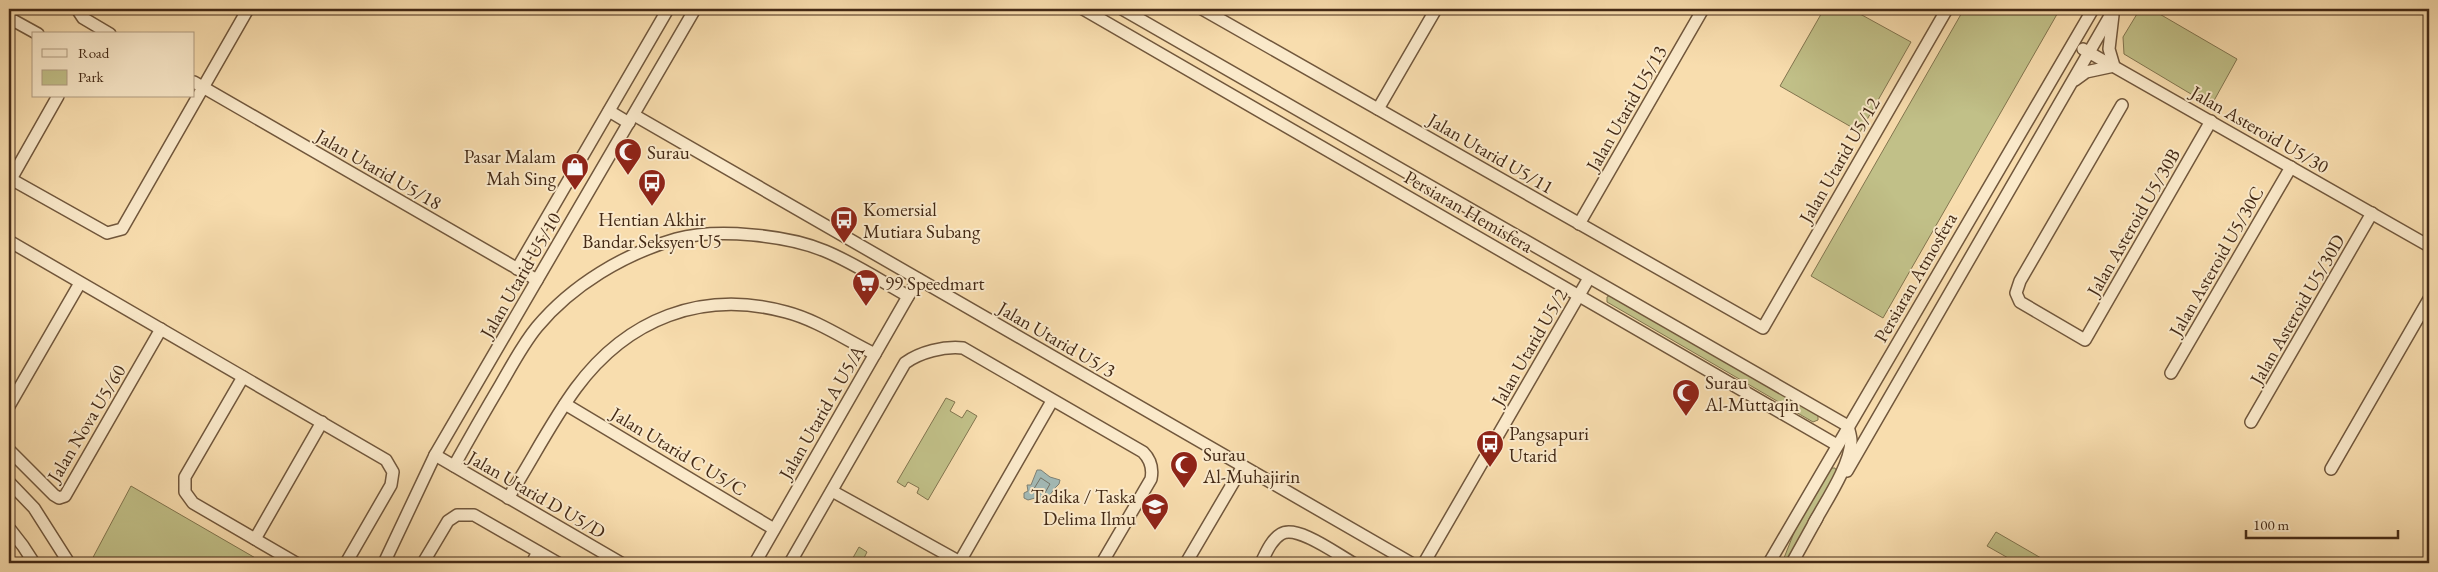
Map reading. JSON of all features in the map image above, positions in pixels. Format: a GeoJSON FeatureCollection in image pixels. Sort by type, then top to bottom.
{"type":"FeatureCollection","features":[{"type":"Feature","properties":{"kind":"street"},"geometry":{"type":"LineString","coordinates":[[77,9],[83,18],[107,32]]}},
{"type":"Feature","properties":{"kind":"street"},"geometry":{"type":"LineString","coordinates":[[198,85],[248,9]]}},
{"type":"Feature","properties":{"kind":"street"},"geometry":{"type":"LineString","coordinates":[[517,269],[668,9]]}},
{"type":"Feature","properties":{"kind":"street","name":"Jalan Utarid U5/10"},"geometry":{"type":"LineString","coordinates":[[384,563],[435,455],[695,9]]}},
{"type":"Feature","properties":{"kind":"street","name":"Persiaran Hemisfera"},"geometry":{"type":"LineString","coordinates":[[1083,9],[1837,444]]}},
{"type":"Feature","properties":{"kind":"street","name":"Persiaran Hemisfera"},"geometry":{"type":"LineString","coordinates":[[1122,9],[1848,426]]}},
{"type":"Feature","properties":{"kind":"street","name":"Jalan Utarid U5/11"},"geometry":{"type":"LineString","coordinates":[[1202,9],[1762,328]]}},
{"type":"Feature","properties":{"kind":"street"},"geometry":{"type":"LineString","coordinates":[[1378,109],[1436,9]]}},
{"type":"Feature","properties":{"kind":"street","name":"Jalan Utarid U5/13"},"geometry":{"type":"LineString","coordinates":[[1579,224],[1703,9]]}},
{"type":"Feature","properties":{"kind":"street","name":"Jalan Utarid U5/12"},"geometry":{"type":"LineString","coordinates":[[1762,328],[1947,9]]}},
{"type":"Feature","properties":{"kind":"street","name":"Persiaran Atmosfera"},"geometry":{"type":"LineString","coordinates":[[1769,563],[2093,9]]}},
{"type":"Feature","properties":{"kind":"street"},"geometry":{"type":"LineString","coordinates":[[2070,83],[2086,72],[2114,66],[2109,49],[2114,9]]}},
{"type":"Feature","properties":{"kind":"street","name":"Persiaran Atmosfera"},"geometry":{"type":"LineString","coordinates":[[1792,563],[1814,523],[1848,470],[2114,9]]}},
{"type":"Feature","properties":{"kind":"street"},"geometry":{"type":"LineString","coordinates":[[9,18],[34,32]]}},
{"type":"Feature","properties":{"kind":"street","name":"Jalan Asteroid U5/30"},"geometry":{"type":"LineString","coordinates":[[2073,43],[2429,246]]}},
{"type":"Feature","properties":{"kind":"street","name":"Jalan Utarid U5/18"},"geometry":{"type":"LineString","coordinates":[[198,85],[537,280]]}},
{"type":"Feature","properties":{"kind":"street"},"geometry":{"type":"LineString","coordinates":[[57,98],[10,178],[106,233],[122,229],[191,98]]}},
{"type":"Feature","properties":{"kind":"street","name":"Jalan Asteroid U5/30B"},"geometry":{"type":"LineString","coordinates":[[2122,105],[2020,281],[2016,293],[2020,302],[2085,340],[2211,121]]}},
{"type":"Feature","properties":{"kind":"street","name":"Jalan Utarid U5/3"},"geometry":{"type":"LineString","coordinates":[[609,111],[631,119],[918,279],[1411,563]]}},
{"type":"Feature","properties":{"kind":"street","name":"Jalan Asteroid U5/30C"},"geometry":{"type":"LineString","coordinates":[[2171,373],[2291,167]]}},
{"type":"Feature","properties":{"kind":"street","name":"Jalan Asteroid U5/30D"},"geometry":{"type":"LineString","coordinates":[[2251,422],[2372,213]]}},
{"type":"Feature","properties":{"kind":"street"},"geometry":{"type":"LineString","coordinates":[[454,466],[519,352],[537,327],[559,304],[584,284],[617,263],[643,251],[685,238],[742,235],[772,237],[825,251],[908,296]]}},
{"type":"Feature","properties":{"kind":"street"},"geometry":{"type":"LineString","coordinates":[[9,241],[386,460],[393,472],[391,485],[346,563]]}},
{"type":"Feature","properties":{"kind":"street","name":"Jalan Utarid U5/2"},"geometry":{"type":"LineString","coordinates":[[1424,563],[1589,278]]}},
{"type":"Feature","properties":{"kind":"street","name":"Jalan Utarid A U5/A"},"geometry":{"type":"LineString","coordinates":[[755,563],[918,279]]}},
{"type":"Feature","properties":{"kind":"street"},"geometry":{"type":"LineString","coordinates":[[9,406],[80,283]]}},
{"type":"Feature","properties":{"kind":"street"},"geometry":{"type":"LineString","coordinates":[[2331,469],[2429,299]]}},
{"type":"Feature","properties":{"kind":"street"},"geometry":{"type":"LineString","coordinates":[[508,498],[565,404],[591,369],[620,341],[648,323],[682,310],[704,305],[746,304],[786,312],[806,319],[875,354]]}},
{"type":"Feature","properties":{"kind":"street","name":"Jalan Nova U5/60"},"geometry":{"type":"LineString","coordinates":[[9,450],[54,495],[59,498],[65,496],[161,329]]}},
{"type":"Feature","properties":{"kind":"street"},"geometry":{"type":"LineString","coordinates":[[790,563],[905,363],[914,356],[951,347],[963,348],[1143,452],[1148,458],[1152,472],[1151,479],[1102,563]]}},
{"type":"Feature","properties":{"kind":"street"},"geometry":{"type":"LineString","coordinates":[[1837,444],[1851,440],[1861,432],[1914,354]]}},
{"type":"Feature","properties":{"kind":"street"},"geometry":{"type":"LineString","coordinates":[[243,376],[185,476],[185,492],[193,503],[296,563]]}},
{"type":"Feature","properties":{"kind":"street"},"geometry":{"type":"LineString","coordinates":[[832,491],[960,563],[1052,401]]}},
{"type":"Feature","properties":{"kind":"street","name":"Jalan Utarid C U5/C"},"geometry":{"type":"LineString","coordinates":[[565,404],[774,529]]}},
{"type":"Feature","properties":{"kind":"street"},"geometry":{"type":"LineString","coordinates":[[255,539],[322,422]]}},
{"type":"Feature","properties":{"kind":"street"},"geometry":{"type":"LineString","coordinates":[[1814,523],[1840,473],[1851,440],[1848,426]]}},
{"type":"Feature","properties":{"kind":"street","name":"Jalan Utarid D U5/D"},"geometry":{"type":"LineString","coordinates":[[435,455],[621,563]]}},
{"type":"Feature","properties":{"kind":"street"},"geometry":{"type":"LineString","coordinates":[[1186,563],[1243,466]]}},
{"type":"Feature","properties":{"kind":"street"},"geometry":{"type":"LineString","coordinates":[[9,482],[34,508],[69,563]]}},
{"type":"Feature","properties":{"kind":"street"},"geometry":{"type":"LineString","coordinates":[[424,563],[448,521],[457,515],[474,515],[558,563]]}},
{"type":"Feature","properties":{"kind":"street"},"geometry":{"type":"LineString","coordinates":[[9,528],[34,563]]}},
{"type":"Feature","properties":{"kind":"street"},"geometry":{"type":"LineString","coordinates":[[1261,563],[1274,540],[1283,533],[1304,535],[1353,563]]}},
{"type":"Feature","properties":{"kind":"street"},"geometry":{"type":"LineString","coordinates":[[1775,563],[1785,534]]}},
{"type":"Feature","properties":{"kind":"street"},"geometry":{"type":"LineString","coordinates":[[532,563],[538,552]]}},
{"type":"Feature","properties":{"kind":"green space"},"geometry":{"type":"Polygon","coordinates":[[[1824,9],[1851,9],[1911,42],[1860,132],[1780,86],[1824,9]]]}},
{"type":"Feature","properties":{"kind":"green space"},"geometry":{"type":"Polygon","coordinates":[[[1964,9],[2060,9],[1883,318],[1811,276],[1964,9]]]}},
{"type":"Feature","properties":{"kind":"green space"},"geometry":{"type":"Polygon","coordinates":[[[2140,9],[2151,9],[2237,59],[2211,106],[2124,54],[2123,37],[2140,9]]]}},
{"type":"Feature","properties":{"kind":"green space"},"geometry":{"type":"Polygon","coordinates":[[[1611,295],[1818,415],[1818,420],[1813,422],[1607,302],[1607,297],[1611,295]]]}},
{"type":"Feature","properties":{"kind":"green space"},"geometry":{"type":"Polygon","coordinates":[[[946,398],[955,402],[950,411],[962,418],[967,410],[977,416],[928,500],[917,493],[919,488],[908,482],[905,487],[897,482],[946,398]]]}},
{"type":"Feature","properties":{"kind":"green space"},"geometry":{"type":"Polygon","coordinates":[[[1830,468],[1835,468],[1838,473],[1787,563],[1782,563],[1797,525],[1830,468]]]}},
{"type":"Feature","properties":{"kind":"green space"},"geometry":{"type":"Polygon","coordinates":[[[131,486],[264,563],[90,563],[131,486]]]}},
{"type":"Feature","properties":{"kind":"green space"},"geometry":{"type":"Polygon","coordinates":[[[1996,532],[2041,558],[2038,563],[2017,563],[1987,546],[1996,532]]]}},
{"type":"Feature","properties":{"kind":"green space"},"geometry":{"type":"Polygon","coordinates":[[[859,547],[867,552],[863,560],[869,563],[850,563],[859,547]]]}},
{"type":"Feature","properties":{"kind":"water"},"geometry":{"type":"Polygon","coordinates":[[[1037,470],[1041,470],[1050,477],[1060,480],[1045,503],[1039,503],[1035,498],[1028,500],[1024,498],[1024,493],[1028,491],[1027,485],[1031,485],[1037,470]]]}},
{"type":"Feature","properties":{"kind":"place","name":"Surau"},"geometry":{"type":"Point","coordinates":[628,176]}},
{"type":"Feature","properties":{"kind":"place","name":"Pasar Malam Mah Sing"},"geometry":{"type":"Point","coordinates":[575,191]}},
{"type":"Feature","properties":{"kind":"place","name":"Hentian Akhir Bandar Seksyen U5"},"geometry":{"type":"Point","coordinates":[652,207]}},
{"type":"Feature","properties":{"kind":"place","name":"Komersial Mutiara Subang"},"geometry":{"type":"Point","coordinates":[844,244]}},
{"type":"Feature","properties":{"kind":"place","name":"99 Speedmart"},"geometry":{"type":"Point","coordinates":[866,307]}},
{"type":"Feature","properties":{"kind":"place","name":"Surau Al-Muttaqin"},"geometry":{"type":"Point","coordinates":[1686,417]}},
{"type":"Feature","properties":{"kind":"place","name":"Pangsapuri Utarid"},"geometry":{"type":"Point","coordinates":[1490,468]}},
{"type":"Feature","properties":{"kind":"place","name":"Surau Al-Muhajirin"},"geometry":{"type":"Point","coordinates":[1184,489]}},
{"type":"Feature","properties":{"kind":"place","name":"Tadika / Taska Delima Ilmu"},"geometry":{"type":"Point","coordinates":[1155,531]}}]}
